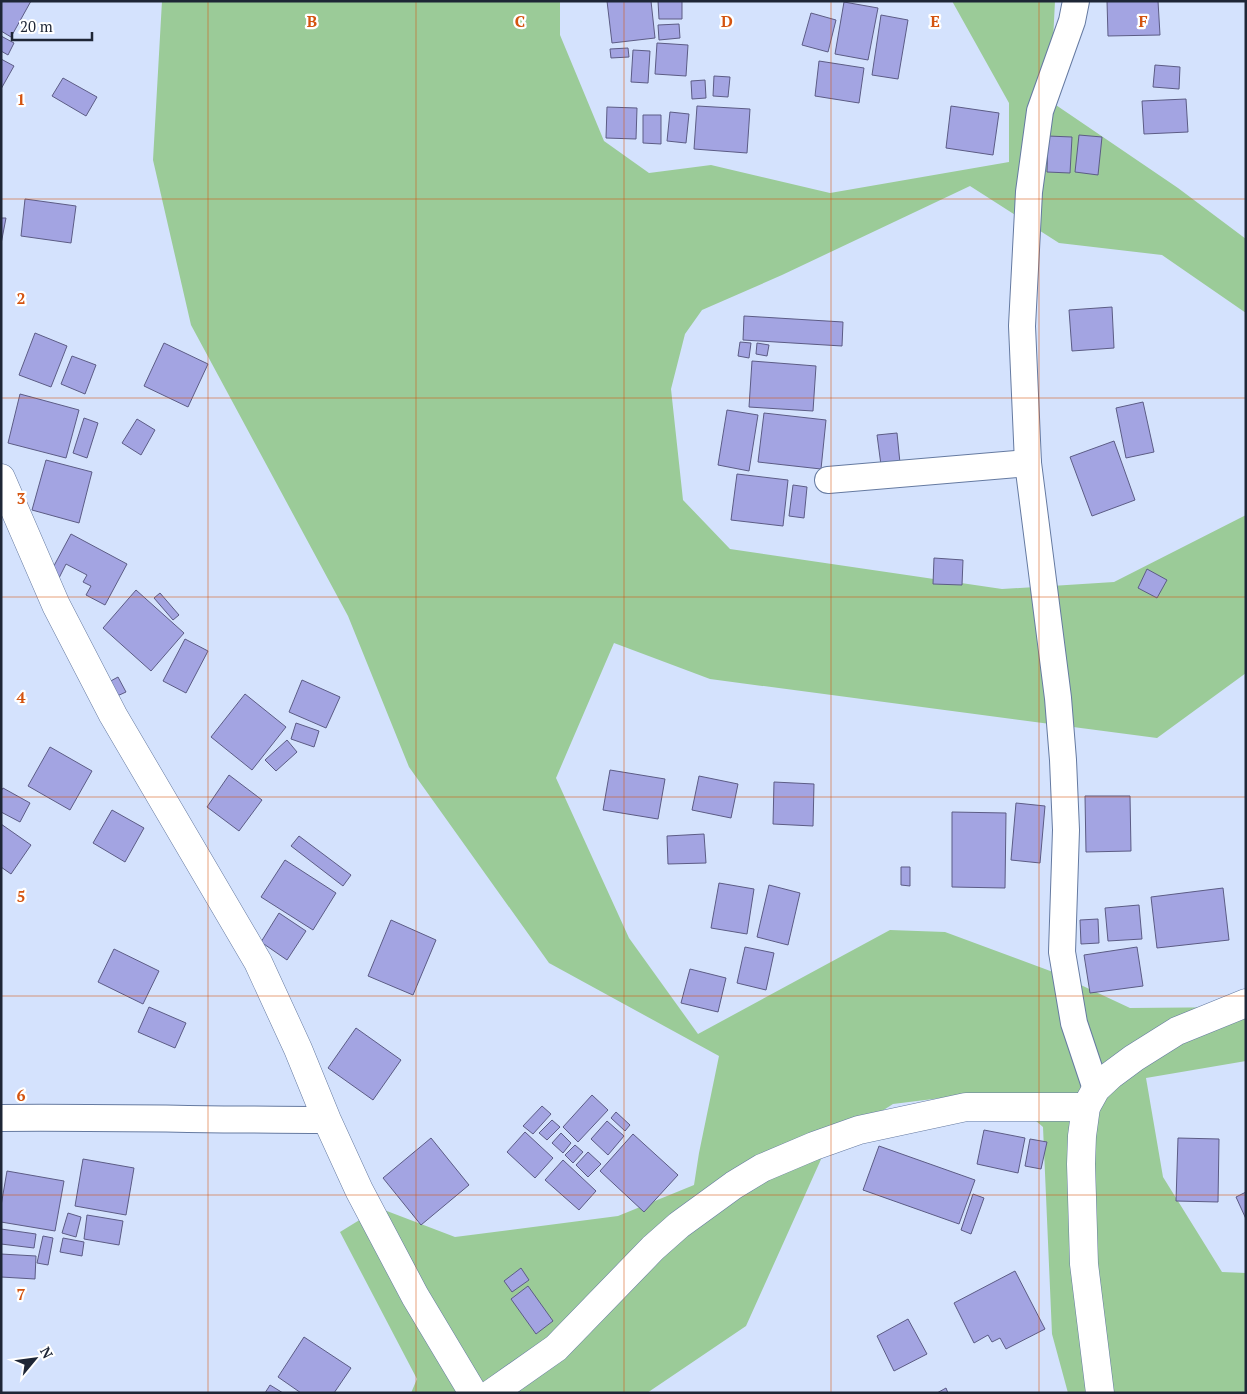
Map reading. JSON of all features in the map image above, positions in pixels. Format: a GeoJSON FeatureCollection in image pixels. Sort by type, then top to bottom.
{"type":"FeatureCollection","features":[{"type":"Feature","properties":{"kind":"street"},"geometry":{"type":"LineString","coordinates":[[1076,1],[1072,21],[1040,111],[1029,192],[1022,326],[1028,463],[1058,698],[1063,760],[1066,830],[1062,952],[1074,1022],[1091,1098],[1082,1136],[1084,1264],[1100,1393]]}},
{"type":"Feature","properties":{"kind":"street"},"geometry":{"type":"LineString","coordinates":[[828,480],[1028,463]]}},
{"type":"Feature","properties":{"kind":"street"},"geometry":{"type":"LineString","coordinates":[[3,486],[56,605],[114,715],[258,962],[359,1190],[414,1296],[473,1393]]}},
{"type":"Feature","properties":{"kind":"street"},"geometry":{"type":"LineString","coordinates":[[492,1393],[556,1348],[653,1248],[679,1225],[734,1185],[762,1168],[814,1146],[859,1130],[966,1107],[1091,1098],[1111,1075],[1177,1031],[1246,1002]]}},
{"type":"Feature","properties":{"kind":"street"},"geometry":{"type":"LineString","coordinates":[[1,1118],[92,1117],[327,1120]]}},
{"type":"Feature","properties":{"kind":"green space"},"geometry":{"type":"Polygon","coordinates":[[[162,1],[560,1],[560,35],[604,141],[649,173],[711,165],[830,193],[1009,162],[1009,103],[952,1],[1055,1],[1050,101],[1178,188],[1246,239],[1246,313],[1162,255],[1059,243],[970,186],[782,275],[702,310],[685,334],[671,389],[683,500],[730,549],[1002,589],[1114,582],[1246,515],[1246,673],[1157,738],[710,679],[614,643],[556,778],[629,938],[698,1034],[890,930],[945,932],[1053,972],[1130,1008],[1246,1007],[1246,1061],[1146,1078],[1163,1177],[1222,1272],[1246,1273],[1246,1393],[1068,1393],[1052,1334],[1043,1127],[1013,1101],[973,1094],[893,1104],[827,1146],[746,1326],[647,1393],[411,1393],[417,1379],[340,1232],[379,1208],[455,1237],[618,1216],[694,1185],[719,1056],[549,963],[409,767],[348,616],[191,325],[153,160],[162,1]]]}},
{"type":"Feature","properties":{"kind":"building"},"geometry":{"type":"Polygon","coordinates":[[[1,1],[31,1],[11,37],[1,31],[1,1]]]}},
{"type":"Feature","properties":{"kind":"building"},"geometry":{"type":"Polygon","coordinates":[[[607,1],[651,1],[655,38],[612,43],[607,1]]]}},
{"type":"Feature","properties":{"kind":"building"},"geometry":{"type":"Polygon","coordinates":[[[658,1],[682,1],[682,19],[659,19],[658,1]]]}},
{"type":"Feature","properties":{"kind":"building"},"geometry":{"type":"Polygon","coordinates":[[[1107,1],[1158,1],[1160,35],[1108,36],[1107,1]]]}},
{"type":"Feature","properties":{"kind":"building"},"geometry":{"type":"Polygon","coordinates":[[[844,2],[878,8],[868,60],[835,54],[844,2]]]}},
{"type":"Feature","properties":{"kind":"building"},"geometry":{"type":"Polygon","coordinates":[[[811,13],[836,20],[828,52],[802,45],[811,13]]]}},
{"type":"Feature","properties":{"kind":"building"},"geometry":{"type":"Polygon","coordinates":[[[881,15],[908,20],[898,79],[872,75],[881,15]]]}},
{"type":"Feature","properties":{"kind":"building"},"geometry":{"type":"Polygon","coordinates":[[[679,24],[680,38],[659,40],[658,25],[679,24]]]}},
{"type":"Feature","properties":{"kind":"building"},"geometry":{"type":"Polygon","coordinates":[[[1,36],[14,43],[8,55],[1,51],[1,36]]]}},
{"type":"Feature","properties":{"kind":"building"},"geometry":{"type":"Polygon","coordinates":[[[657,43],[688,45],[686,76],[655,74],[657,43]]]}},
{"type":"Feature","properties":{"kind":"building"},"geometry":{"type":"Polygon","coordinates":[[[628,48],[629,57],[611,58],[610,49],[628,48]]]}},
{"type":"Feature","properties":{"kind":"building"},"geometry":{"type":"Polygon","coordinates":[[[633,50],[650,51],[648,83],[631,82],[633,50]]]}},
{"type":"Feature","properties":{"kind":"building"},"geometry":{"type":"Polygon","coordinates":[[[1,59],[14,66],[1,89],[1,59]]]}},
{"type":"Feature","properties":{"kind":"building"},"geometry":{"type":"Polygon","coordinates":[[[819,61],[864,68],[859,103],[815,96],[819,61]]]}},
{"type":"Feature","properties":{"kind":"building"},"geometry":{"type":"Polygon","coordinates":[[[1155,65],[1180,67],[1179,89],[1153,87],[1155,65]]]}},
{"type":"Feature","properties":{"kind":"building"},"geometry":{"type":"Polygon","coordinates":[[[714,76],[730,77],[728,97],[713,96],[714,76]]]}},
{"type":"Feature","properties":{"kind":"building"},"geometry":{"type":"Polygon","coordinates":[[[63,78],[97,97],[86,116],[52,96],[63,78]]]}},
{"type":"Feature","properties":{"kind":"building"},"geometry":{"type":"Polygon","coordinates":[[[705,80],[706,98],[692,99],[691,81],[705,80]]]}},
{"type":"Feature","properties":{"kind":"building"},"geometry":{"type":"Polygon","coordinates":[[[1186,99],[1188,132],[1144,134],[1142,101],[1186,99]]]}},
{"type":"Feature","properties":{"kind":"building"},"geometry":{"type":"Polygon","coordinates":[[[697,106],[750,109],[747,153],[694,149],[697,106]]]}},
{"type":"Feature","properties":{"kind":"building"},"geometry":{"type":"Polygon","coordinates":[[[951,106],[999,113],[993,155],[946,148],[951,106]]]}},
{"type":"Feature","properties":{"kind":"building"},"geometry":{"type":"Polygon","coordinates":[[[607,107],[637,108],[636,139],[606,138],[607,107]]]}},
{"type":"Feature","properties":{"kind":"building"},"geometry":{"type":"Polygon","coordinates":[[[670,112],[689,114],[686,143],[667,141],[670,112]]]}},
{"type":"Feature","properties":{"kind":"building"},"geometry":{"type":"Polygon","coordinates":[[[643,115],[661,115],[661,144],[643,143],[643,115]]]}},
{"type":"Feature","properties":{"kind":"building"},"geometry":{"type":"Polygon","coordinates":[[[1079,135],[1102,137],[1098,175],[1075,172],[1079,135]]]}},
{"type":"Feature","properties":{"kind":"building"},"geometry":{"type":"Polygon","coordinates":[[[1048,136],[1072,137],[1070,173],[1047,172],[1048,136]]]}},
{"type":"Feature","properties":{"kind":"building"},"geometry":{"type":"Polygon","coordinates":[[[25,199],[76,206],[71,243],[21,236],[25,199]]]}},
{"type":"Feature","properties":{"kind":"building"},"geometry":{"type":"Polygon","coordinates":[[[1,218],[6,218],[1,244],[1,218]]]}},
{"type":"Feature","properties":{"kind":"building"},"geometry":{"type":"Polygon","coordinates":[[[1112,307],[1114,348],[1072,351],[1069,310],[1112,307]]]}},
{"type":"Feature","properties":{"kind":"building"},"geometry":{"type":"Polygon","coordinates":[[[744,316],[843,322],[842,346],[743,340],[744,316]]]}},
{"type":"Feature","properties":{"kind":"building"},"geometry":{"type":"Polygon","coordinates":[[[35,333],[67,346],[51,387],[19,375],[35,333]]]}},
{"type":"Feature","properties":{"kind":"building"},"geometry":{"type":"Polygon","coordinates":[[[740,342],[751,343],[749,358],[738,356],[740,342]]]}},
{"type":"Feature","properties":{"kind":"building"},"geometry":{"type":"Polygon","coordinates":[[[164,343],[208,364],[188,407],[144,386],[164,343]]]}},
{"type":"Feature","properties":{"kind":"building"},"geometry":{"type":"Polygon","coordinates":[[[757,343],[769,345],[767,356],[756,354],[757,343]]]}},
{"type":"Feature","properties":{"kind":"building"},"geometry":{"type":"Polygon","coordinates":[[[72,356],[96,365],[85,394],[61,384],[72,356]]]}},
{"type":"Feature","properties":{"kind":"building"},"geometry":{"type":"Polygon","coordinates":[[[752,361],[816,366],[813,411],[749,407],[752,361]]]}},
{"type":"Feature","properties":{"kind":"building"},"geometry":{"type":"Polygon","coordinates":[[[20,394],[79,410],[66,458],[8,443],[20,394]]]}},
{"type":"Feature","properties":{"kind":"building"},"geometry":{"type":"Polygon","coordinates":[[[1143,402],[1154,452],[1126,458],[1116,408],[1143,402]]]}},
{"type":"Feature","properties":{"kind":"building"},"geometry":{"type":"Polygon","coordinates":[[[727,410],[758,415],[749,471],[718,465],[727,410]]]}},
{"type":"Feature","properties":{"kind":"building"},"geometry":{"type":"Polygon","coordinates":[[[764,413],[826,420],[821,469],[758,462],[764,413]]]}},
{"type":"Feature","properties":{"kind":"building"},"geometry":{"type":"Polygon","coordinates":[[[84,418],[98,423],[87,458],[73,453],[84,418]]]}},
{"type":"Feature","properties":{"kind":"building"},"geometry":{"type":"Polygon","coordinates":[[[137,419],[155,430],[141,455],[122,443],[137,419]]]}},
{"type":"Feature","properties":{"kind":"building"},"geometry":{"type":"Polygon","coordinates":[[[897,433],[900,463],[881,465],[877,435],[897,433]]]}},
{"type":"Feature","properties":{"kind":"building"},"geometry":{"type":"Polygon","coordinates":[[[1114,441],[1135,500],[1092,516],[1070,457],[1114,441]]]}},
{"type":"Feature","properties":{"kind":"building"},"geometry":{"type":"Polygon","coordinates":[[[46,460],[92,472],[79,523],[32,510],[46,460]]]}},
{"type":"Feature","properties":{"kind":"building"},"geometry":{"type":"Polygon","coordinates":[[[737,474],[788,480],[783,526],[731,520],[737,474]]]}},
{"type":"Feature","properties":{"kind":"building"},"geometry":{"type":"Polygon","coordinates":[[[793,485],[807,487],[804,518],[789,516],[793,485]]]}},
{"type":"Feature","properties":{"kind":"building"},"geometry":{"type":"Polygon","coordinates":[[[71,534],[127,564],[105,605],[86,595],[91,586],[83,582],[87,575],[66,564],[58,580],[49,575],[71,534]]]}},
{"type":"Feature","properties":{"kind":"building"},"geometry":{"type":"Polygon","coordinates":[[[934,558],[963,560],[962,585],[933,584],[934,558]]]}},
{"type":"Feature","properties":{"kind":"building"},"geometry":{"type":"Polygon","coordinates":[[[1147,569],[1167,580],[1157,598],[1138,588],[1147,569]]]}},
{"type":"Feature","properties":{"kind":"building"},"geometry":{"type":"Polygon","coordinates":[[[136,590],[184,633],[151,671],[103,628],[136,590]]]}},
{"type":"Feature","properties":{"kind":"building"},"geometry":{"type":"Polygon","coordinates":[[[160,593],[179,615],[173,620],[154,598],[160,593]]]}},
{"type":"Feature","properties":{"kind":"building"},"geometry":{"type":"Polygon","coordinates":[[[185,639],[208,651],[186,693],[163,681],[185,639]]]}},
{"type":"Feature","properties":{"kind":"building"},"geometry":{"type":"Polygon","coordinates":[[[118,677],[126,692],[115,697],[107,683],[118,677]]]}},
{"type":"Feature","properties":{"kind":"building"},"geometry":{"type":"Polygon","coordinates":[[[302,680],[340,697],[326,728],[289,712],[302,680]]]}},
{"type":"Feature","properties":{"kind":"building"},"geometry":{"type":"Polygon","coordinates":[[[245,694],[286,727],[252,770],[211,737],[245,694]]]}},
{"type":"Feature","properties":{"kind":"building"},"geometry":{"type":"Polygon","coordinates":[[[296,723],[319,731],[314,747],[291,739],[296,723]]]}},
{"type":"Feature","properties":{"kind":"building"},"geometry":{"type":"Polygon","coordinates":[[[287,740],[297,752],[276,771],[265,760],[287,740]]]}},
{"type":"Feature","properties":{"kind":"building"},"geometry":{"type":"Polygon","coordinates":[[[50,747],[92,771],[70,810],[28,786],[50,747]]]}},
{"type":"Feature","properties":{"kind":"building"},"geometry":{"type":"Polygon","coordinates":[[[610,770],[665,779],[658,819],[603,810],[610,770]]]}},
{"type":"Feature","properties":{"kind":"building"},"geometry":{"type":"Polygon","coordinates":[[[229,775],[262,800],[239,831],[207,807],[229,775]]]}},
{"type":"Feature","properties":{"kind":"building"},"geometry":{"type":"Polygon","coordinates":[[[699,776],[738,784],[731,818],[692,810],[699,776]]]}},
{"type":"Feature","properties":{"kind":"building"},"geometry":{"type":"Polygon","coordinates":[[[774,782],[814,784],[813,826],[773,824],[774,782]]]}},
{"type":"Feature","properties":{"kind":"building"},"geometry":{"type":"Polygon","coordinates":[[[3,788],[30,803],[20,822],[1,812],[1,791],[3,788]]]}},
{"type":"Feature","properties":{"kind":"building"},"geometry":{"type":"Polygon","coordinates":[[[1085,796],[1130,796],[1131,851],[1086,852],[1085,796]]]}},
{"type":"Feature","properties":{"kind":"building"},"geometry":{"type":"Polygon","coordinates":[[[1016,803],[1045,806],[1040,863],[1011,860],[1016,803]]]}},
{"type":"Feature","properties":{"kind":"building"},"geometry":{"type":"Polygon","coordinates":[[[112,810],[144,828],[125,862],[93,843],[112,810]]]}},
{"type":"Feature","properties":{"kind":"building"},"geometry":{"type":"Polygon","coordinates":[[[952,812],[1006,813],[1005,888],[952,887],[952,812]]]}},
{"type":"Feature","properties":{"kind":"building"},"geometry":{"type":"Polygon","coordinates":[[[1,824],[31,845],[11,874],[1,867],[1,824]]]}},
{"type":"Feature","properties":{"kind":"building"},"geometry":{"type":"Polygon","coordinates":[[[704,834],[706,863],[668,864],[667,836],[704,834]]]}},
{"type":"Feature","properties":{"kind":"building"},"geometry":{"type":"Polygon","coordinates":[[[299,836],[351,875],[343,886],[291,846],[299,836]]]}},
{"type":"Feature","properties":{"kind":"building"},"geometry":{"type":"Polygon","coordinates":[[[285,860],[336,893],[313,930],[261,897],[285,860]]]}},
{"type":"Feature","properties":{"kind":"building"},"geometry":{"type":"Polygon","coordinates":[[[901,867],[910,867],[910,886],[901,885],[901,867]]]}},
{"type":"Feature","properties":{"kind":"building"},"geometry":{"type":"Polygon","coordinates":[[[719,883],[754,889],[747,934],[711,928],[719,883]]]}},
{"type":"Feature","properties":{"kind":"building"},"geometry":{"type":"Polygon","coordinates":[[[769,885],[800,893],[788,945],[757,937],[769,885]]]}},
{"type":"Feature","properties":{"kind":"building"},"geometry":{"type":"Polygon","coordinates":[[[1223,888],[1229,940],[1157,948],[1151,897],[1223,888]]]}},
{"type":"Feature","properties":{"kind":"building"},"geometry":{"type":"Polygon","coordinates":[[[1139,905],[1142,939],[1108,941],[1105,908],[1139,905]]]}},
{"type":"Feature","properties":{"kind":"building"},"geometry":{"type":"Polygon","coordinates":[[[279,913],[306,931],[287,960],[261,942],[279,913]]]}},
{"type":"Feature","properties":{"kind":"building"},"geometry":{"type":"Polygon","coordinates":[[[1098,919],[1099,943],[1081,944],[1080,920],[1098,919]]]}},
{"type":"Feature","properties":{"kind":"building"},"geometry":{"type":"Polygon","coordinates":[[[391,920],[436,940],[413,995],[368,976],[391,920]]]}},
{"type":"Feature","properties":{"kind":"building"},"geometry":{"type":"Polygon","coordinates":[[[745,947],[774,953],[766,990],[737,983],[745,947]]]}},
{"type":"Feature","properties":{"kind":"building"},"geometry":{"type":"Polygon","coordinates":[[[1137,947],[1143,986],[1090,993],[1084,955],[1137,947]]]}},
{"type":"Feature","properties":{"kind":"building"},"geometry":{"type":"Polygon","coordinates":[[[114,949],[159,971],[143,1004],[98,982],[114,949]]]}},
{"type":"Feature","properties":{"kind":"building"},"geometry":{"type":"Polygon","coordinates":[[[690,969],[726,978],[718,1012],[681,1003],[690,969]]]}},
{"type":"Feature","properties":{"kind":"building"},"geometry":{"type":"Polygon","coordinates":[[[149,1007],[186,1023],[175,1048],[138,1032],[149,1007]]]}},
{"type":"Feature","properties":{"kind":"building"},"geometry":{"type":"Polygon","coordinates":[[[356,1028],[401,1060],[373,1100],[328,1068],[356,1028]]]}},
{"type":"Feature","properties":{"kind":"building"},"geometry":{"type":"Polygon","coordinates":[[[592,1095],[608,1110],[578,1142],[563,1127],[592,1095]]]}},
{"type":"Feature","properties":{"kind":"building"},"geometry":{"type":"Polygon","coordinates":[[[542,1106],[551,1114],[533,1134],[523,1126],[542,1106]]]}},
{"type":"Feature","properties":{"kind":"building"},"geometry":{"type":"Polygon","coordinates":[[[616,1112],[630,1125],[625,1131],[611,1118],[616,1112]]]}},
{"type":"Feature","properties":{"kind":"building"},"geometry":{"type":"Polygon","coordinates":[[[552,1120],[560,1127],[547,1140],[539,1133],[552,1120]]]}},
{"type":"Feature","properties":{"kind":"building"},"geometry":{"type":"Polygon","coordinates":[[[607,1121],[624,1136],[608,1155],[591,1139],[607,1121]]]}},
{"type":"Feature","properties":{"kind":"building"},"geometry":{"type":"Polygon","coordinates":[[[984,1130],[1025,1138],[1018,1173],[977,1164],[984,1130]]]}},
{"type":"Feature","properties":{"kind":"building"},"geometry":{"type":"Polygon","coordinates":[[[525,1132],[553,1158],[535,1178],[507,1152],[525,1132]]]}},
{"type":"Feature","properties":{"kind":"building"},"geometry":{"type":"Polygon","coordinates":[[[561,1133],[571,1143],[563,1153],[552,1143],[561,1133]]]}},
{"type":"Feature","properties":{"kind":"building"},"geometry":{"type":"Polygon","coordinates":[[[633,1134],[678,1175],[644,1212],[600,1171],[633,1134]]]}},
{"type":"Feature","properties":{"kind":"building"},"geometry":{"type":"Polygon","coordinates":[[[431,1138],[469,1185],[421,1225],[383,1178],[431,1138]]]}},
{"type":"Feature","properties":{"kind":"building"},"geometry":{"type":"Polygon","coordinates":[[[1178,1138],[1219,1139],[1218,1202],[1176,1201],[1178,1138]]]}},
{"type":"Feature","properties":{"kind":"building"},"geometry":{"type":"Polygon","coordinates":[[[1030,1139],[1047,1142],[1041,1169],[1025,1166],[1030,1139]]]}},
{"type":"Feature","properties":{"kind":"building"},"geometry":{"type":"Polygon","coordinates":[[[575,1145],[583,1152],[573,1163],[565,1155],[575,1145]]]}},
{"type":"Feature","properties":{"kind":"building"},"geometry":{"type":"Polygon","coordinates":[[[879,1146],[975,1180],[959,1224],[863,1190],[879,1146]]]}},
{"type":"Feature","properties":{"kind":"building"},"geometry":{"type":"Polygon","coordinates":[[[588,1152],[601,1164],[588,1177],[576,1165],[588,1152]]]}},
{"type":"Feature","properties":{"kind":"building"},"geometry":{"type":"Polygon","coordinates":[[[83,1159],[134,1168],[126,1215],[75,1206],[83,1159]]]}},
{"type":"Feature","properties":{"kind":"building"},"geometry":{"type":"Polygon","coordinates":[[[563,1160],[596,1191],[579,1210],[545,1180],[563,1160]]]}},
{"type":"Feature","properties":{"kind":"building"},"geometry":{"type":"Polygon","coordinates":[[[7,1171],[64,1181],[55,1231],[1,1222],[1,1206],[7,1171]]]}},
{"type":"Feature","properties":{"kind":"building"},"geometry":{"type":"Polygon","coordinates":[[[1246,1192],[1246,1219],[1236,1197],[1246,1192]]]}},
{"type":"Feature","properties":{"kind":"building"},"geometry":{"type":"Polygon","coordinates":[[[973,1194],[984,1198],[971,1234],[961,1230],[973,1194]]]}},
{"type":"Feature","properties":{"kind":"building"},"geometry":{"type":"Polygon","coordinates":[[[68,1213],[81,1217],[76,1237],[62,1233],[68,1213]]]}},
{"type":"Feature","properties":{"kind":"building"},"geometry":{"type":"Polygon","coordinates":[[[87,1215],[123,1221],[119,1245],[84,1239],[87,1215]]]}},
{"type":"Feature","properties":{"kind":"building"},"geometry":{"type":"Polygon","coordinates":[[[1,1229],[36,1234],[34,1248],[1,1244],[1,1229]]]}},
{"type":"Feature","properties":{"kind":"building"},"geometry":{"type":"Polygon","coordinates":[[[43,1236],[53,1238],[48,1265],[37,1263],[43,1236]]]}},
{"type":"Feature","properties":{"kind":"building"},"geometry":{"type":"Polygon","coordinates":[[[63,1238],[84,1242],[82,1256],[60,1252],[63,1238]]]}},
{"type":"Feature","properties":{"kind":"building"},"geometry":{"type":"Polygon","coordinates":[[[1,1254],[36,1256],[35,1279],[1,1277],[1,1254]]]}},
{"type":"Feature","properties":{"kind":"building"},"geometry":{"type":"Polygon","coordinates":[[[521,1268],[529,1280],[512,1292],[504,1281],[521,1268]]]}},
{"type":"Feature","properties":{"kind":"building"},"geometry":{"type":"Polygon","coordinates":[[[1015,1271],[1045,1329],[1006,1349],[1000,1338],[992,1342],[988,1335],[974,1343],[954,1303],[1015,1271]]]}},
{"type":"Feature","properties":{"kind":"building"},"geometry":{"type":"Polygon","coordinates":[[[528,1286],[553,1321],[536,1334],[511,1299],[528,1286]]]}},
{"type":"Feature","properties":{"kind":"building"},"geometry":{"type":"Polygon","coordinates":[[[908,1319],[927,1354],[894,1371],[877,1336],[908,1319]]]}},
{"type":"Feature","properties":{"kind":"building"},"geometry":{"type":"Polygon","coordinates":[[[304,1337],[351,1368],[334,1393],[301,1393],[278,1377],[304,1337]]]}},
{"type":"Feature","properties":{"kind":"building"},"geometry":{"type":"Polygon","coordinates":[[[270,1385],[283,1393],[265,1393],[270,1385]]]}},
{"type":"Feature","properties":{"kind":"building"},"geometry":{"type":"Polygon","coordinates":[[[946,1388],[948,1393],[937,1393],[946,1388]]]}}]}
